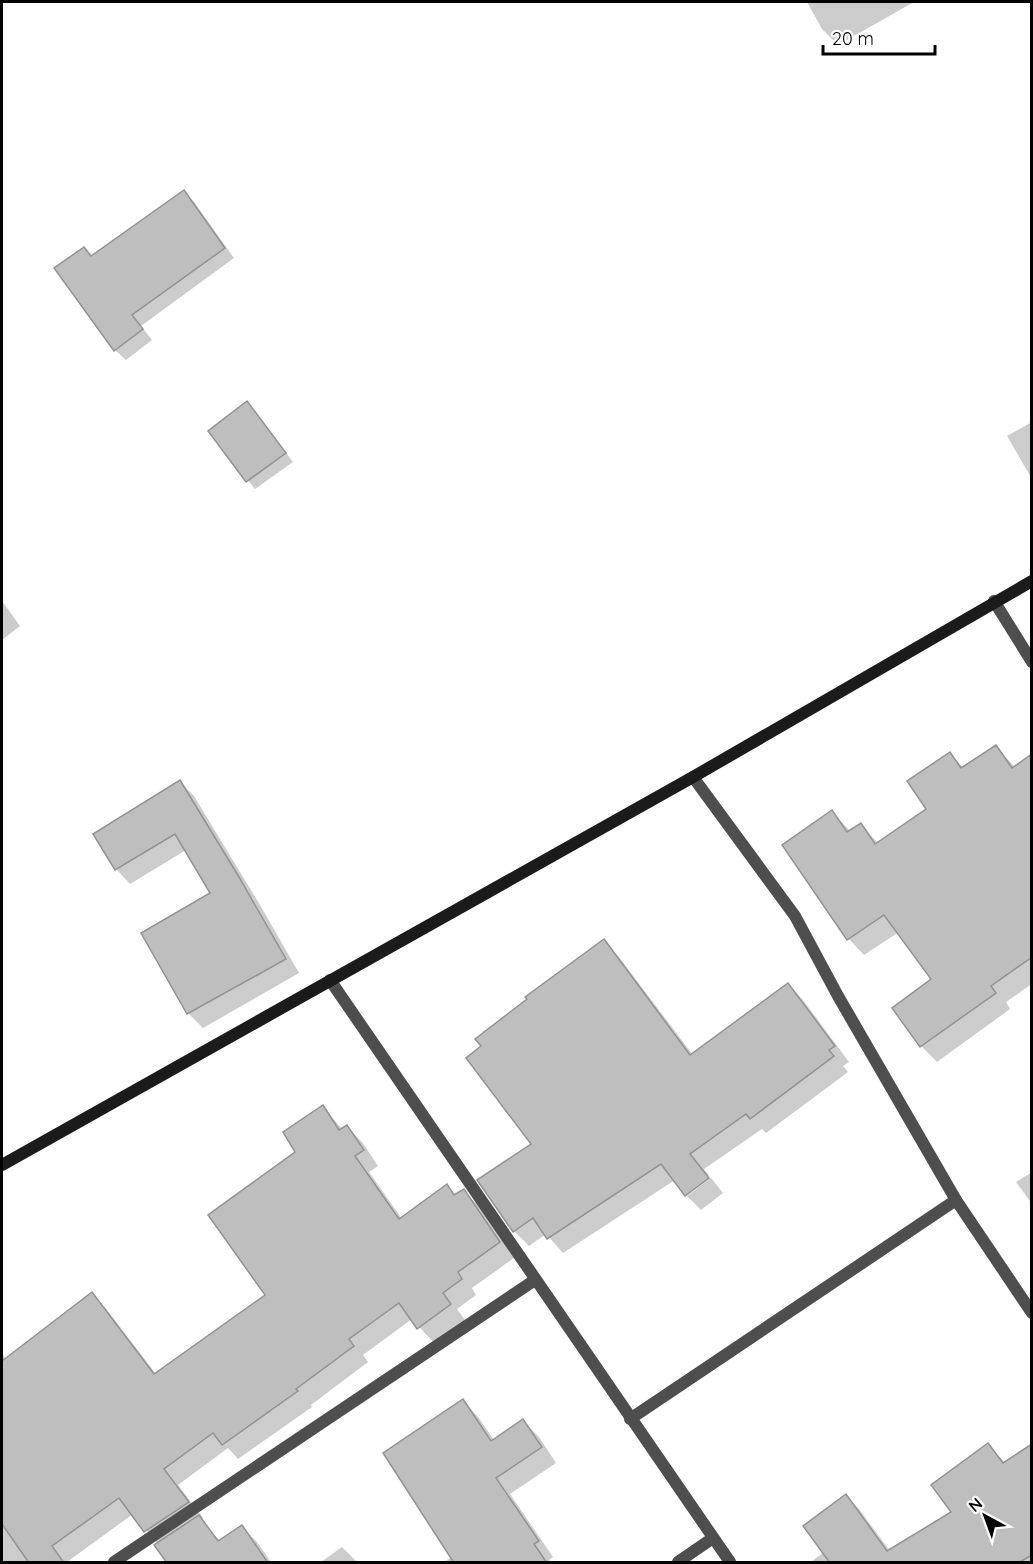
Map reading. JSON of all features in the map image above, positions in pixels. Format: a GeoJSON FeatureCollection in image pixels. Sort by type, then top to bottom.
{"type":"FeatureCollection","features":[{"type":"Feature","properties":{"kind":"street"},"geometry":{"type":"LineString","coordinates":[[2,1165],[693,777],[1032,581]]}},
{"type":"Feature","properties":{"kind":"street"},"geometry":{"type":"LineString","coordinates":[[994,601],[1032,662]]}},
{"type":"Feature","properties":{"kind":"street"},"geometry":{"type":"LineString","coordinates":[[693,777],[795,916],[838,996],[956,1200],[1032,1312]]}},
{"type":"Feature","properties":{"kind":"street"},"geometry":{"type":"LineString","coordinates":[[330,980],[730,1563]]}},
{"type":"Feature","properties":{"kind":"street"},"geometry":{"type":"LineString","coordinates":[[630,1419],[956,1200]]}},
{"type":"Feature","properties":{"kind":"street"},"geometry":{"type":"LineString","coordinates":[[114,1563],[535,1280]]}},
{"type":"Feature","properties":{"kind":"street"},"geometry":{"type":"LineString","coordinates":[[678,1563],[713,1538]]}},
{"type":"Feature","properties":{"kind":"building"},"geometry":{"type":"Polygon","coordinates":[[[184,190],[225,248],[132,315],[143,329],[114,351],[54,268],[84,247],[91,256],[184,190]]]}},
{"type":"Feature","properties":{"kind":"building"},"geometry":{"type":"Polygon","coordinates":[[[247,401],[286,453],[246,482],[208,431],[247,401]]]}},
{"type":"Feature","properties":{"kind":"building"},"geometry":{"type":"Polygon","coordinates":[[[996,745],[1012,768],[1032,754],[1032,957],[991,986],[996,993],[920,1047],[892,1008],[931,979],[884,915],[847,940],[782,845],[832,810],[847,832],[861,823],[875,844],[926,809],[907,781],[950,752],[961,768],[996,745]]]}},
{"type":"Feature","properties":{"kind":"building"},"geometry":{"type":"Polygon","coordinates":[[[180,780],[286,959],[187,1014],[141,933],[210,893],[175,834],[115,870],[93,834],[180,780]]]}},
{"type":"Feature","properties":{"kind":"building"},"geometry":{"type":"Polygon","coordinates":[[[604,939],[690,1055],[788,983],[835,1046],[829,1050],[834,1056],[750,1119],[746,1114],[690,1154],[709,1178],[685,1196],[661,1164],[547,1239],[533,1218],[513,1232],[477,1180],[531,1144],[466,1058],[481,1046],[475,1039],[527,999],[525,997],[604,939]]]}},
{"type":"Feature","properties":{"kind":"building"},"geometry":{"type":"Polygon","coordinates":[[[323,1105],[339,1130],[347,1125],[364,1150],[355,1156],[399,1219],[447,1184],[454,1195],[464,1189],[500,1242],[458,1272],[462,1279],[443,1293],[451,1304],[417,1329],[399,1303],[349,1339],[354,1346],[296,1389],[298,1391],[222,1445],[213,1433],[164,1469],[189,1502],[144,1532],[119,1498],[52,1546],[64,1563],[29,1563],[2,1524],[2,1361],[92,1292],[154,1374],[265,1295],[208,1215],[295,1152],[283,1132],[323,1105]]]}},
{"type":"Feature","properties":{"kind":"building"},"geometry":{"type":"Polygon","coordinates":[[[463,1399],[491,1441],[523,1419],[542,1447],[496,1478],[539,1541],[534,1544],[547,1563],[454,1563],[383,1453],[463,1399]]]}},
{"type":"Feature","properties":{"kind":"building"},"geometry":{"type":"Polygon","coordinates":[[[988,1443],[1003,1463],[1032,1444],[1032,1555],[1018,1563],[830,1563],[803,1526],[846,1494],[887,1551],[951,1512],[931,1485],[988,1443]]]}},
{"type":"Feature","properties":{"kind":"building"},"geometry":{"type":"Polygon","coordinates":[[[199,1515],[218,1541],[242,1525],[268,1563],[167,1563],[154,1545],[199,1515]]]}}]}
